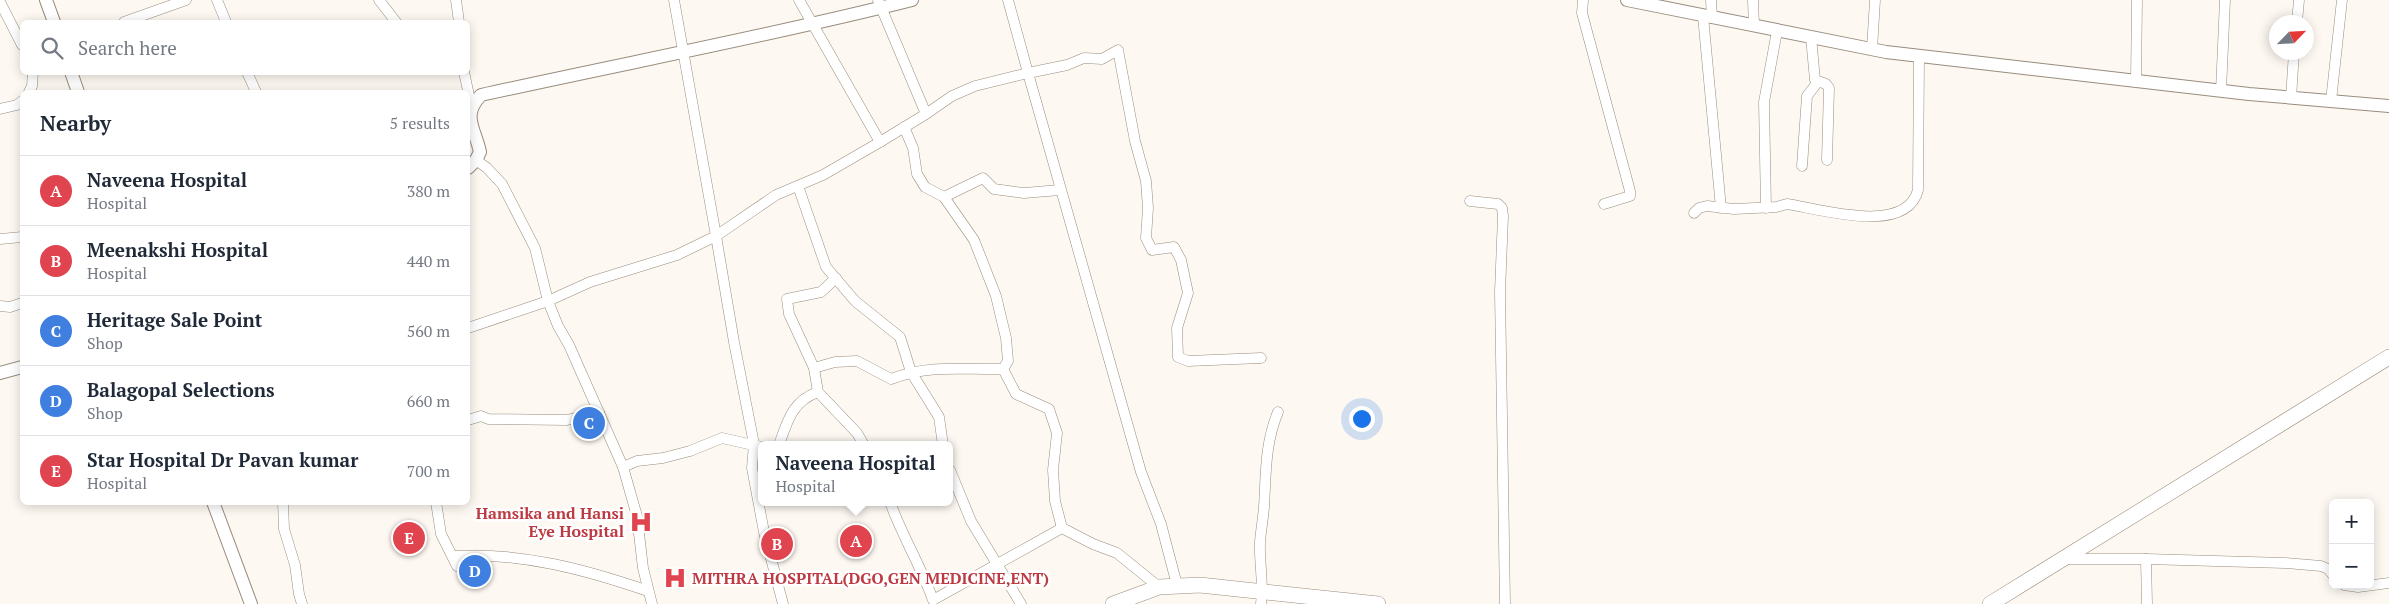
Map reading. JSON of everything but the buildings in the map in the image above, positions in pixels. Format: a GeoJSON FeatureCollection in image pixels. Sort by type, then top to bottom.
{"type":"FeatureCollection","features":[{"type":"Feature","properties":{"kind":"highway"},"geometry":{"type":"LineString","coordinates":[[1990,604],[2060,559],[2389,358]]}},
{"type":"Feature","properties":{"kind":"highway"},"geometry":{"type":"LineString","coordinates":[[1112,604],[1159,587],[1200,585],[1262,597],[1378,604]]}},
{"type":"Feature","properties":{"kind":"main road"},"geometry":{"type":"LineString","coordinates":[[46,0],[53,20]]}},
{"type":"Feature","properties":{"kind":"main road"},"geometry":{"type":"LineString","coordinates":[[472,164],[480,152],[470,124],[471,105],[481,95],[683,51],[812,26],[880,4],[912,0]]}},
{"type":"Feature","properties":{"kind":"main road"},"geometry":{"type":"LineString","coordinates":[[1627,0],[1777,31],[1919,56],[2136,82],[2389,106]]}},
{"type":"Feature","properties":{"kind":"main road"},"geometry":{"type":"LineString","coordinates":[[72,75],[77,90]]}},
{"type":"Feature","properties":{"kind":"main road"},"geometry":{"type":"LineString","coordinates":[[0,373],[20,368]]}},
{"type":"Feature","properties":{"kind":"main road"},"geometry":{"type":"LineString","coordinates":[[214,505],[252,604]]}},
{"type":"Feature","properties":{"kind":"street"},"geometry":{"type":"LineString","coordinates":[[130,20],[186,0]]}},
{"type":"Feature","properties":{"kind":"street"},"geometry":{"type":"LineString","coordinates":[[217,0],[225,20]]}},
{"type":"Feature","properties":{"kind":"street"},"geometry":{"type":"LineString","coordinates":[[379,0],[394,20]]}},
{"type":"Feature","properties":{"kind":"street"},"geometry":{"type":"LineString","coordinates":[[456,0],[459,20]]}},
{"type":"Feature","properties":{"kind":"street"},"geometry":{"type":"LineString","coordinates":[[674,0],[734,342],[758,445],[752,468],[758,499]]}},
{"type":"Feature","properties":{"kind":"street"},"geometry":{"type":"LineString","coordinates":[[799,0],[812,26],[880,142]]}},
{"type":"Feature","properties":{"kind":"street"},"geometry":{"type":"LineString","coordinates":[[1008,0],[1141,472],[1161,524],[1177,585]]}},
{"type":"Feature","properties":{"kind":"street"},"geometry":{"type":"LineString","coordinates":[[1583,0],[1582,13],[1630,191],[1630,196],[1604,204]]}},
{"type":"Feature","properties":{"kind":"street"},"geometry":{"type":"LineString","coordinates":[[1711,0],[1707,17],[1721,208]]}},
{"type":"Feature","properties":{"kind":"street"},"geometry":{"type":"LineString","coordinates":[[1753,0],[1754,26]]}},
{"type":"Feature","properties":{"kind":"street"},"geometry":{"type":"LineString","coordinates":[[1872,49],[1875,0]]}},
{"type":"Feature","properties":{"kind":"street"},"geometry":{"type":"LineString","coordinates":[[2136,82],[2137,0]]}},
{"type":"Feature","properties":{"kind":"street"},"geometry":{"type":"LineString","coordinates":[[2221,91],[2225,0]]}},
{"type":"Feature","properties":{"kind":"street"},"geometry":{"type":"LineString","coordinates":[[2298,15],[2299,0]]}},
{"type":"Feature","properties":{"kind":"street"},"geometry":{"type":"LineString","coordinates":[[2331,101],[2342,0]]}},
{"type":"Feature","properties":{"kind":"street"},"geometry":{"type":"LineString","coordinates":[[0,2],[20,41]]}},
{"type":"Feature","properties":{"kind":"street"},"geometry":{"type":"LineString","coordinates":[[880,4],[926,114]]}},
{"type":"Feature","properties":{"kind":"street"},"geometry":{"type":"LineString","coordinates":[[1766,208],[1764,102],[1777,31]]}},
{"type":"Feature","properties":{"kind":"street"},"geometry":{"type":"LineString","coordinates":[[1811,37],[1815,80],[1817,83]]}},
{"type":"Feature","properties":{"kind":"street"},"geometry":{"type":"LineString","coordinates":[[470,327],[548,300],[590,282],[677,254],[716,236],[776,195],[823,176],[926,114],[952,96],[974,86],[1067,65],[1084,58],[1102,58],[1118,50],[1135,141],[1146,181],[1148,208],[1146,238],[1152,250],[1174,246],[1181,260],[1188,293],[1177,328],[1178,357],[1188,361],[1261,358]]}},
{"type":"Feature","properties":{"kind":"street"},"geometry":{"type":"LineString","coordinates":[[1694,213],[1699,208],[1707,206],[1721,208],[1766,208],[1787,204],[1868,218],[1889,216],[1904,209],[1916,200],[1918,190],[1919,56]]}},
{"type":"Feature","properties":{"kind":"street"},"geometry":{"type":"LineString","coordinates":[[2291,98],[2293,60]]}},
{"type":"Feature","properties":{"kind":"street"},"geometry":{"type":"LineString","coordinates":[[30,90],[33,75]]}},
{"type":"Feature","properties":{"kind":"street"},"geometry":{"type":"LineString","coordinates":[[248,75],[255,90]]}},
{"type":"Feature","properties":{"kind":"street"},"geometry":{"type":"LineString","coordinates":[[463,75],[467,90]]}},
{"type":"Feature","properties":{"kind":"street"},"geometry":{"type":"LineString","coordinates":[[1817,83],[1826,84],[1829,88],[1827,160]]}},
{"type":"Feature","properties":{"kind":"street"},"geometry":{"type":"LineString","coordinates":[[1802,166],[1807,96],[1817,83]]}},
{"type":"Feature","properties":{"kind":"street"},"geometry":{"type":"LineString","coordinates":[[0,109],[20,103]]}},
{"type":"Feature","properties":{"kind":"street"},"geometry":{"type":"LineString","coordinates":[[904,127],[913,148],[917,174],[925,187],[944,197],[974,240],[988,272],[1006,338],[1008,361],[1002,369]]}},
{"type":"Feature","properties":{"kind":"street"},"geometry":{"type":"LineString","coordinates":[[472,164],[487,168],[502,184],[535,248],[548,300],[623,467],[637,516],[648,591],[652,604]]}},
{"type":"Feature","properties":{"kind":"street"},"geometry":{"type":"LineString","coordinates":[[944,197],[983,178],[994,189],[1024,193],[1060,190]]}},
{"type":"Feature","properties":{"kind":"street"},"geometry":{"type":"LineString","coordinates":[[798,186],[826,267],[855,301],[900,336],[911,372],[939,417],[942,441]]}},
{"type":"Feature","properties":{"kind":"street"},"geometry":{"type":"LineString","coordinates":[[1470,201],[1498,204],[1502,208],[1503,216],[1500,292],[1505,604]]}},
{"type":"Feature","properties":{"kind":"street"},"geometry":{"type":"LineString","coordinates":[[0,239],[20,237]]}},
{"type":"Feature","properties":{"kind":"street"},"geometry":{"type":"LineString","coordinates":[[836,278],[821,292],[787,299],[789,314],[814,368],[818,392],[857,433],[862,441]]}},
{"type":"Feature","properties":{"kind":"street"},"geometry":{"type":"LineString","coordinates":[[0,306],[10,307],[20,303]]}},
{"type":"Feature","properties":{"kind":"street"},"geometry":{"type":"LineString","coordinates":[[814,368],[835,362],[857,361],[891,379],[911,372],[939,368],[966,370],[1002,369]]}},
{"type":"Feature","properties":{"kind":"street"},"geometry":{"type":"LineString","coordinates":[[1002,369],[1016,394],[1049,409],[1057,433],[1053,470],[1055,501],[1062,528],[1093,544],[1117,553],[1159,587]]}},
{"type":"Feature","properties":{"kind":"street"},"geometry":{"type":"LineString","coordinates":[[780,441],[792,409],[807,395],[818,392]]}},
{"type":"Feature","properties":{"kind":"street"},"geometry":{"type":"LineString","coordinates":[[470,419],[481,416],[488,420],[567,420],[598,412]]}},
{"type":"Feature","properties":{"kind":"street"},"geometry":{"type":"LineString","coordinates":[[1262,597],[1260,543],[1264,507],[1264,465],[1270,430],[1278,412]]}},
{"type":"Feature","properties":{"kind":"street"},"geometry":{"type":"LineString","coordinates":[[623,467],[637,461],[690,451],[722,438],[758,445]]}},
{"type":"Feature","properties":{"kind":"street"},"geometry":{"type":"LineString","coordinates":[[953,477],[971,521],[1021,604]]}},
{"type":"Feature","properties":{"kind":"street"},"geometry":{"type":"LineString","coordinates":[[283,505],[284,530],[295,565],[302,604]]}},
{"type":"Feature","properties":{"kind":"street"},"geometry":{"type":"LineString","coordinates":[[436,505],[441,534],[457,566]]}},
{"type":"Feature","properties":{"kind":"street"},"geometry":{"type":"LineString","coordinates":[[759,506],[764,532],[783,604]]}},
{"type":"Feature","properties":{"kind":"street"},"geometry":{"type":"LineString","coordinates":[[891,506],[899,527],[925,577],[933,600],[1062,528]]}},
{"type":"Feature","properties":{"kind":"street"},"geometry":{"type":"LineString","coordinates":[[453,556],[483,554],[551,563],[592,572],[648,591]]}},
{"type":"Feature","properties":{"kind":"street"},"geometry":{"type":"LineString","coordinates":[[2060,559],[2146,558],[2321,566],[2329,570]]}},
{"type":"Feature","properties":{"kind":"street"},"geometry":{"type":"LineString","coordinates":[[2146,558],[2147,604]]}},
{"type":"Feature","properties":{"kind":"street"},"geometry":{"type":"LineString","coordinates":[[2374,585],[2389,583]]}},
{"type":"Feature","properties":{"kind":"place","name":"Heritage Sale Point"},"geometry":{"type":"Point","coordinates":[589,423]}},
{"type":"Feature","properties":{"kind":"place","name":"Hamsika and Hansi Eye Hospital"},"geometry":{"type":"Point","coordinates":[641,522]}},
{"type":"Feature","properties":{"kind":"place","name":"Star Hospital Dr Pavan kumar"},"geometry":{"type":"Point","coordinates":[409,538]}},
{"type":"Feature","properties":{"kind":"place","name":"Naveena Hospital"},"geometry":{"type":"Point","coordinates":[856,541]}},
{"type":"Feature","properties":{"kind":"place","name":"Meenakshi Hospital"},"geometry":{"type":"Point","coordinates":[777,544]}},
{"type":"Feature","properties":{"kind":"place","name":"Balagopal Selections"},"geometry":{"type":"Point","coordinates":[475,571]}},
{"type":"Feature","properties":{"kind":"place","name":"MITHRA HOSPITAL(DGO,GEN MEDICINE,ENT)"},"geometry":{"type":"Point","coordinates":[675,578]}}]}
